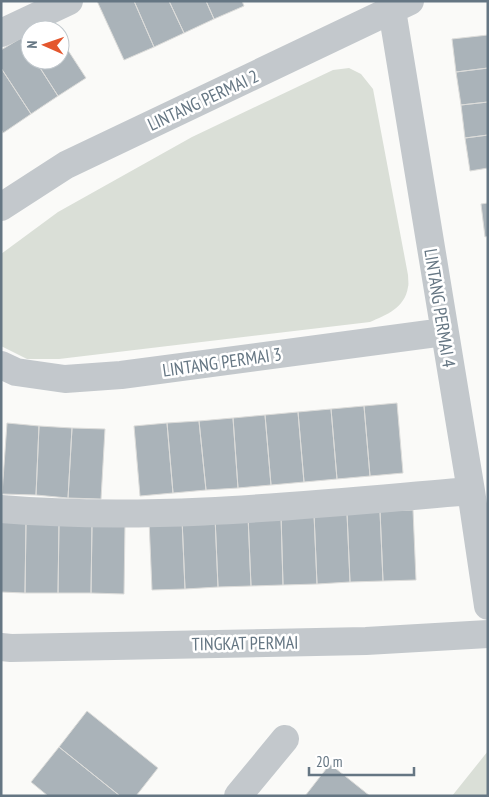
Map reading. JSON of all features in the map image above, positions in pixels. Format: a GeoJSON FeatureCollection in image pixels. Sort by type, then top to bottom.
{"type":"FeatureCollection","features":[{"type":"Feature","properties":{"kind":"street"},"geometry":{"type":"LineString","coordinates":[[1,34],[69,1]]}},
{"type":"Feature","properties":{"kind":"street","name":"LINTANG PERMAI 2"},"geometry":{"type":"LineString","coordinates":[[1,207],[66,165],[401,6]]}},
{"type":"Feature","properties":{"kind":"street","name":"LINTANG PERMAI 4"},"geometry":{"type":"LineString","coordinates":[[401,6],[444,332],[488,606]]}},
{"type":"Feature","properties":{"kind":"street","name":"LINTANG PERMAI 3"},"geometry":{"type":"LineString","coordinates":[[1,365],[16,372],[65,379],[122,375],[444,332]]}},
{"type":"Feature","properties":{"kind":"street"},"geometry":{"type":"LineString","coordinates":[[1,508],[40,512],[148,513],[256,509],[471,491]]}},
{"type":"Feature","properties":{"kind":"street","name":"TINGKAT PERMAI"},"geometry":{"type":"LineString","coordinates":[[1,646],[11,648],[366,641],[488,634]]}},
{"type":"Feature","properties":{"kind":"street"},"geometry":{"type":"LineString","coordinates":[[238,796],[284,739]]}},
{"type":"Feature","properties":{"kind":"shaded area"},"geometry":{"type":"Polygon","coordinates":[[[349,68],[361,74],[373,89],[408,275],[406,294],[394,310],[370,322],[59,359],[27,359],[1,346],[1,254],[58,212],[192,137],[333,70],[349,68]]]}},
{"type":"Feature","properties":{"kind":"shaded area"},"geometry":{"type":"Polygon","coordinates":[[[488,751],[488,796],[452,796],[488,751]]]}},
{"type":"Feature","properties":{"kind":"building"},"geometry":{"type":"Polygon","coordinates":[[[97,1],[134,1],[154,47],[124,60],[97,1]]]}},
{"type":"Feature","properties":{"kind":"building"},"geometry":{"type":"Polygon","coordinates":[[[134,1],[169,1],[184,33],[154,47],[134,1]]]}},
{"type":"Feature","properties":{"kind":"building"},"geometry":{"type":"Polygon","coordinates":[[[169,1],[206,1],[214,19],[184,33],[169,1]]]}},
{"type":"Feature","properties":{"kind":"building"},"geometry":{"type":"Polygon","coordinates":[[[206,1],[242,1],[244,6],[214,19],[206,1]]]}},
{"type":"Feature","properties":{"kind":"building"},"geometry":{"type":"Polygon","coordinates":[[[488,35],[488,68],[456,72],[452,39],[488,35]]]}},
{"type":"Feature","properties":{"kind":"building"},"geometry":{"type":"Polygon","coordinates":[[[20,39],[20,70],[41,70],[58,96],[31,114],[1,68],[1,50],[20,39]]]}},
{"type":"Feature","properties":{"kind":"building"},"geometry":{"type":"Polygon","coordinates":[[[70,53],[86,78],[58,96],[41,70],[70,70],[70,53]]]}},
{"type":"Feature","properties":{"kind":"building"},"geometry":{"type":"Polygon","coordinates":[[[1,68],[31,114],[3,133],[1,129],[1,68]]]}},
{"type":"Feature","properties":{"kind":"building"},"geometry":{"type":"Polygon","coordinates":[[[488,68],[488,102],[461,105],[456,72],[488,68]]]}},
{"type":"Feature","properties":{"kind":"building"},"geometry":{"type":"Polygon","coordinates":[[[488,102],[488,135],[465,138],[461,105],[488,102]]]}},
{"type":"Feature","properties":{"kind":"building"},"geometry":{"type":"Polygon","coordinates":[[[488,135],[488,168],[470,171],[465,138],[488,135]]]}},
{"type":"Feature","properties":{"kind":"building"},"geometry":{"type":"Polygon","coordinates":[[[488,203],[488,236],[485,237],[481,204],[488,203]]]}},
{"type":"Feature","properties":{"kind":"building"},"geometry":{"type":"Polygon","coordinates":[[[397,403],[403,473],[370,476],[364,406],[397,403]]]}},
{"type":"Feature","properties":{"kind":"building"},"geometry":{"type":"Polygon","coordinates":[[[364,406],[370,476],[337,479],[331,409],[364,406]]]}},
{"type":"Feature","properties":{"kind":"building"},"geometry":{"type":"Polygon","coordinates":[[[331,409],[337,479],[304,482],[298,412],[331,409]]]}},
{"type":"Feature","properties":{"kind":"building"},"geometry":{"type":"Polygon","coordinates":[[[298,412],[304,482],[271,485],[265,415],[298,412]]]}},
{"type":"Feature","properties":{"kind":"building"},"geometry":{"type":"Polygon","coordinates":[[[265,415],[271,485],[238,488],[233,418],[265,415]]]}},
{"type":"Feature","properties":{"kind":"building"},"geometry":{"type":"Polygon","coordinates":[[[233,418],[238,488],[206,490],[199,421],[233,418]]]}},
{"type":"Feature","properties":{"kind":"building"},"geometry":{"type":"Polygon","coordinates":[[[199,421],[206,490],[173,493],[167,423],[199,421]]]}},
{"type":"Feature","properties":{"kind":"building"},"geometry":{"type":"Polygon","coordinates":[[[7,423],[39,426],[36,495],[2,494],[7,423]]]}},
{"type":"Feature","properties":{"kind":"building"},"geometry":{"type":"Polygon","coordinates":[[[167,423],[173,493],[140,496],[134,426],[167,423]]]}},
{"type":"Feature","properties":{"kind":"building"},"geometry":{"type":"Polygon","coordinates":[[[39,426],[72,428],[68,498],[36,495],[39,426]]]}},
{"type":"Feature","properties":{"kind":"building"},"geometry":{"type":"Polygon","coordinates":[[[72,428],[105,429],[101,499],[68,498],[72,428]]]}},
{"type":"Feature","properties":{"kind":"building"},"geometry":{"type":"Polygon","coordinates":[[[413,510],[416,580],[383,581],[380,511],[413,510]]]}},
{"type":"Feature","properties":{"kind":"building"},"geometry":{"type":"Polygon","coordinates":[[[380,511],[383,581],[350,582],[347,513],[380,511]]]}},
{"type":"Feature","properties":{"kind":"building"},"geometry":{"type":"Polygon","coordinates":[[[347,513],[350,582],[317,584],[314,514],[347,513]]]}},
{"type":"Feature","properties":{"kind":"building"},"geometry":{"type":"Polygon","coordinates":[[[314,514],[317,584],[283,585],[281,515],[314,514]]]}},
{"type":"Feature","properties":{"kind":"building"},"geometry":{"type":"Polygon","coordinates":[[[281,515],[283,585],[251,586],[248,516],[281,515]]]}},
{"type":"Feature","properties":{"kind":"building"},"geometry":{"type":"Polygon","coordinates":[[[248,516],[251,586],[218,587],[215,517],[248,516]]]}},
{"type":"Feature","properties":{"kind":"building"},"geometry":{"type":"Polygon","coordinates":[[[215,517],[218,587],[185,589],[182,519],[215,517]]]}},
{"type":"Feature","properties":{"kind":"building"},"geometry":{"type":"Polygon","coordinates":[[[182,519],[185,589],[152,590],[149,520],[182,519]]]}},
{"type":"Feature","properties":{"kind":"building"},"geometry":{"type":"Polygon","coordinates":[[[1,522],[26,522],[25,593],[1,592],[1,522]]]}},
{"type":"Feature","properties":{"kind":"building"},"geometry":{"type":"Polygon","coordinates":[[[26,522],[59,523],[58,593],[25,593],[26,522]]]}},
{"type":"Feature","properties":{"kind":"building"},"geometry":{"type":"Polygon","coordinates":[[[59,523],[92,524],[91,593],[58,593],[59,523]]]}},
{"type":"Feature","properties":{"kind":"building"},"geometry":{"type":"Polygon","coordinates":[[[92,524],[125,524],[124,594],[91,593],[92,524]]]}},
{"type":"Feature","properties":{"kind":"building"},"geometry":{"type":"Polygon","coordinates":[[[87,711],[158,768],[136,796],[120,796],[59,747],[87,711]]]}},
{"type":"Feature","properties":{"kind":"building"},"geometry":{"type":"Polygon","coordinates":[[[59,747],[120,796],[48,796],[31,782],[59,747]]]}},
{"type":"Feature","properties":{"kind":"building"},"geometry":{"type":"Polygon","coordinates":[[[330,764],[370,796],[305,796],[330,764]]]}}]}
